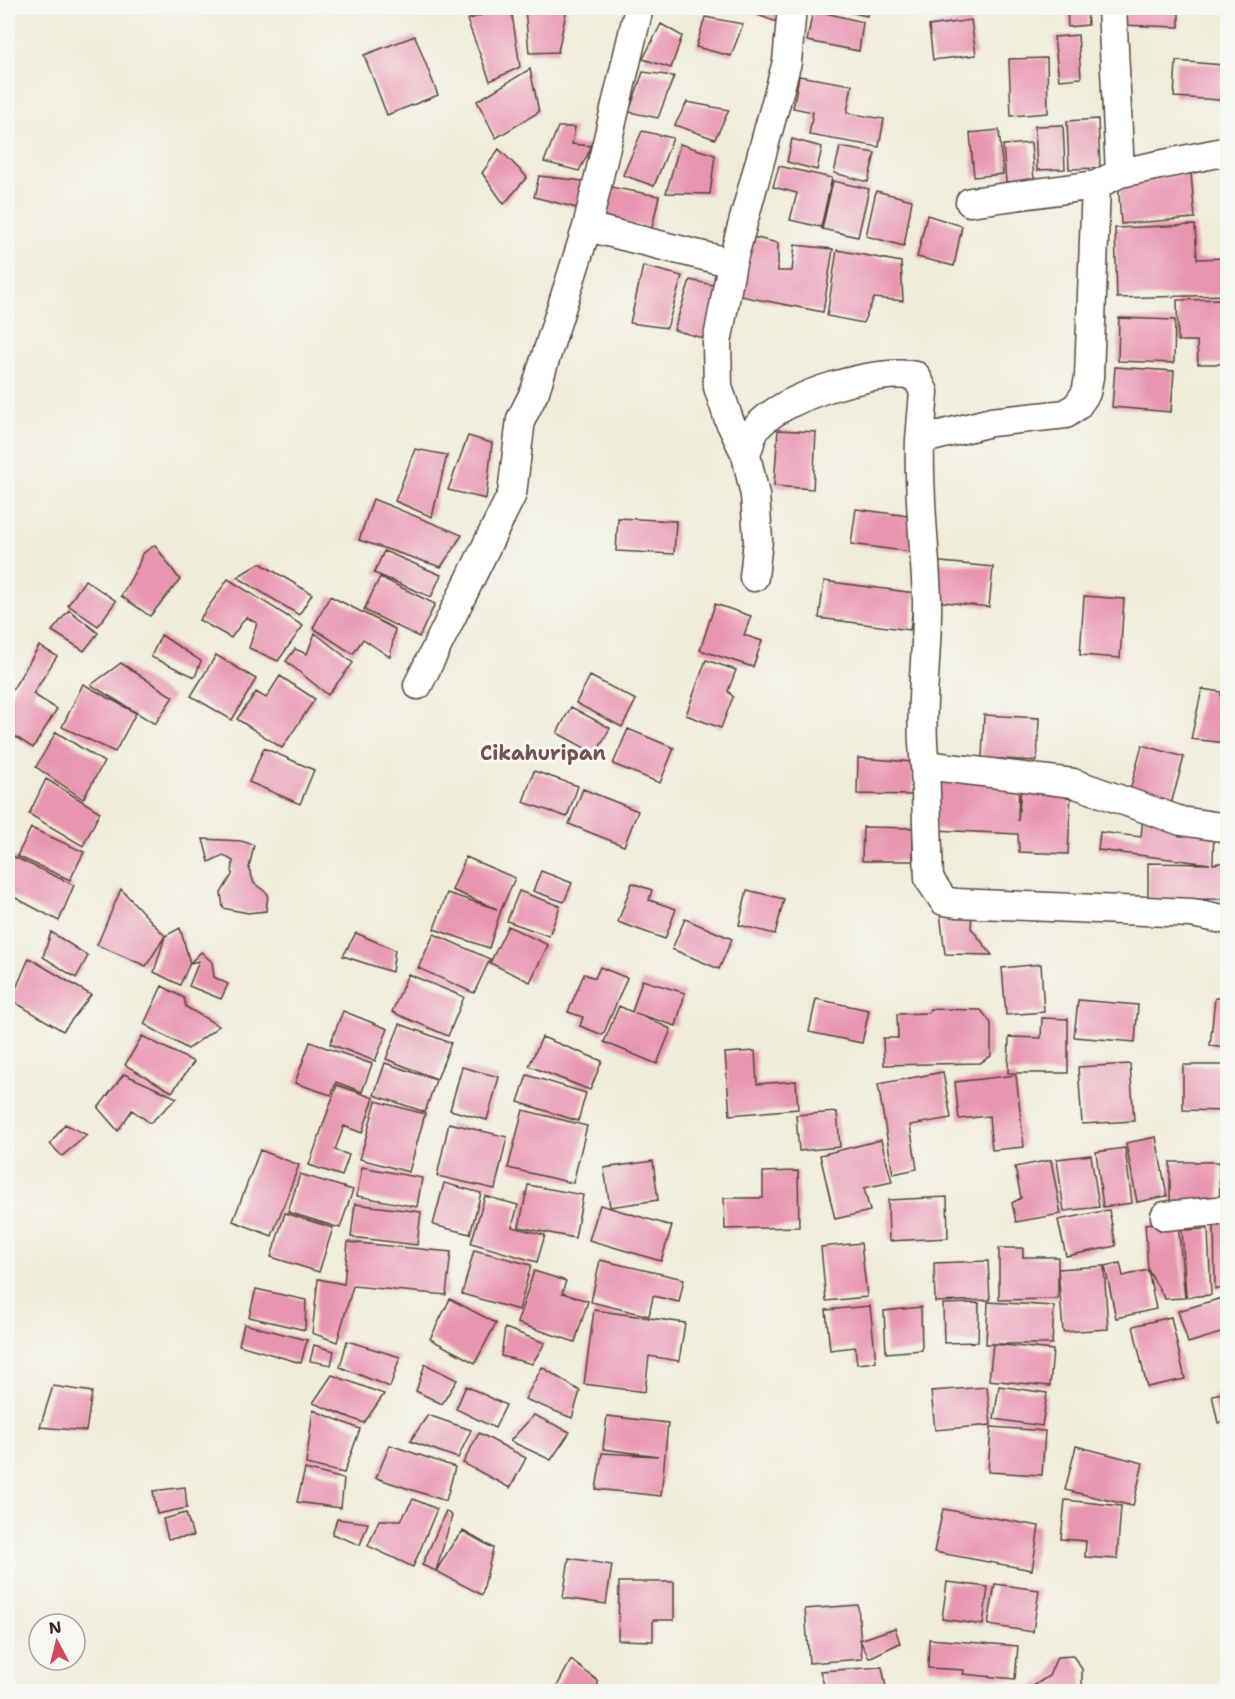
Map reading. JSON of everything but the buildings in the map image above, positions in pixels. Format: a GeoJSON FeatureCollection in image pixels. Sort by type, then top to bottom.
{"type":"FeatureCollection","features":[{"type":"Feature","properties":{"kind":"street"},"geometry":{"type":"LineString","coordinates":[[418,685],[512,494],[521,419],[535,391],[587,228],[639,8]]}},
{"type":"Feature","properties":{"kind":"street"},"geometry":{"type":"LineString","coordinates":[[754,577],[758,540],[755,495],[746,455],[729,420],[718,387],[717,343],[732,263],[787,62],[792,8]]}},
{"type":"Feature","properties":{"kind":"street"},"geometry":{"type":"LineString","coordinates":[[920,440],[991,422],[1066,414],[1077,406],[1086,393],[1108,179],[1112,8]]}},
{"type":"Feature","properties":{"kind":"street"},"geometry":{"type":"LineString","coordinates":[[970,202],[1227,156]]}},
{"type":"Feature","properties":{"kind":"street"},"geometry":{"type":"LineString","coordinates":[[587,228],[732,263]]}},
{"type":"Feature","properties":{"kind":"street"},"geometry":{"type":"LineString","coordinates":[[746,455],[756,427],[773,412],[824,389],[861,380],[902,374],[916,376],[924,392],[920,440],[921,517],[927,600],[923,740],[929,879],[944,900],[957,903],[1192,913],[1227,920]]}},
{"type":"Feature","properties":{"kind":"street"},"geometry":{"type":"LineString","coordinates":[[925,765],[1073,783],[1181,821],[1227,828]]}},
{"type":"Feature","properties":{"kind":"street"},"geometry":{"type":"LineString","coordinates":[[1165,1216],[1227,1210]]}},
{"type":"Feature","properties":{"kind":"district","name":"Cikahuripan"},"geometry":{"type":"Point","coordinates":[543,753]}}]}
